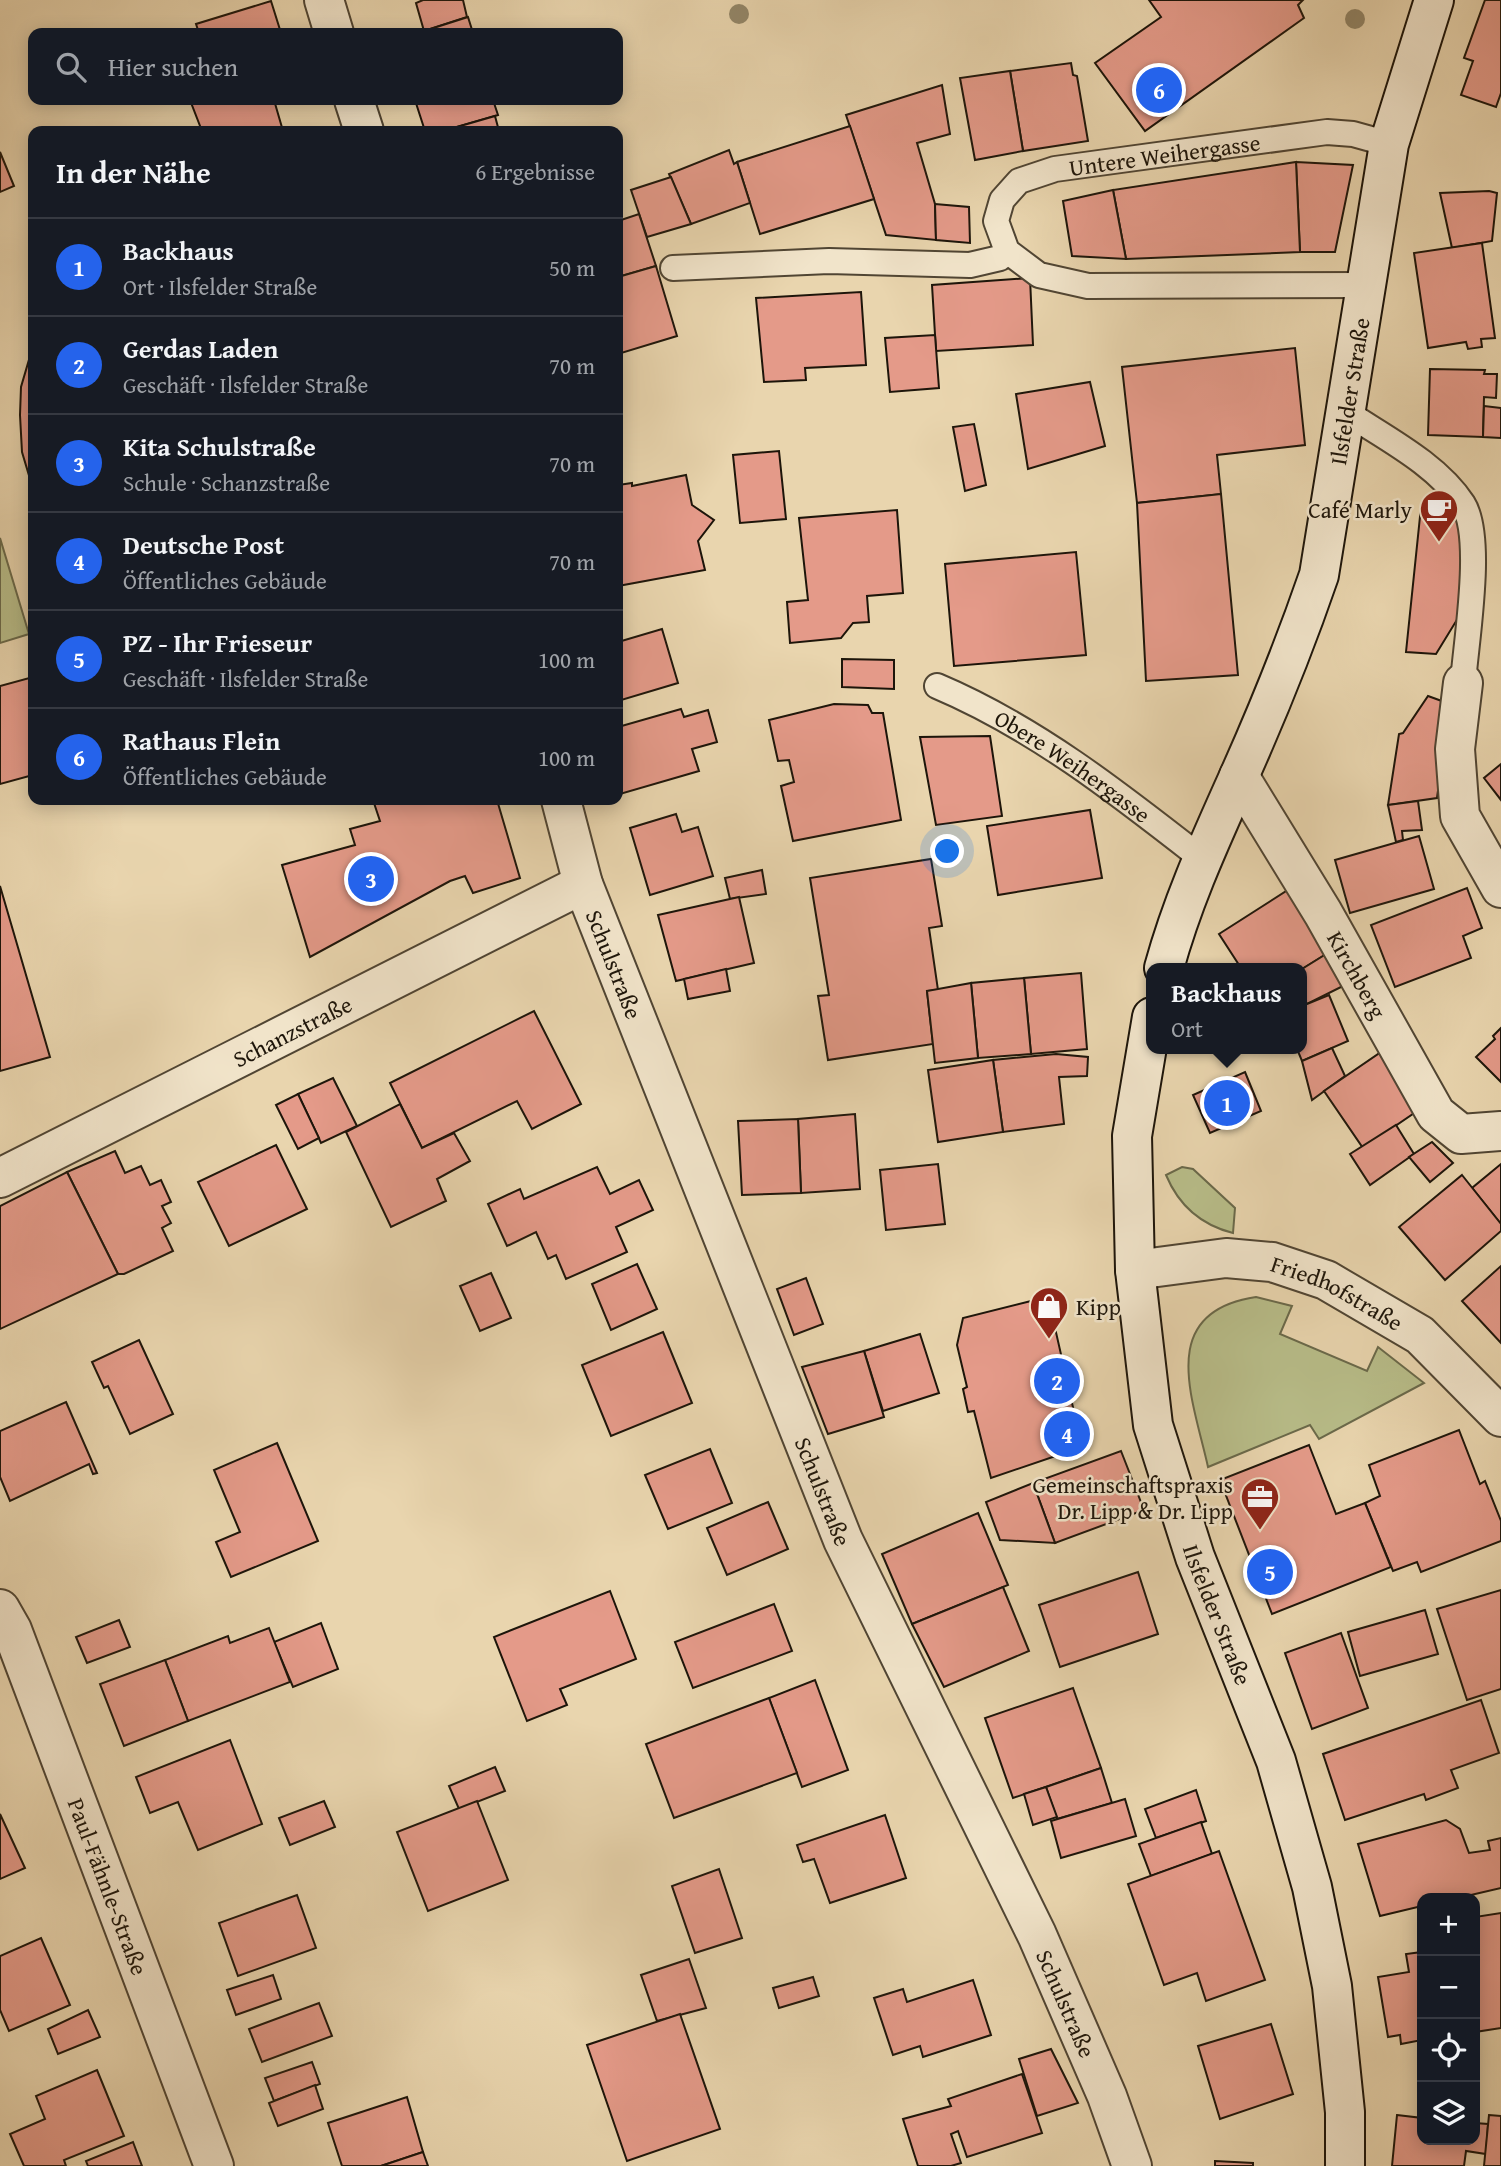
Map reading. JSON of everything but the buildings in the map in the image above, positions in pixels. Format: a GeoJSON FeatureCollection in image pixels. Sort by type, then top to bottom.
{"type":"FeatureCollection","features":[{"type":"Feature","properties":{"kind":"street"},"geometry":{"type":"LineString","coordinates":[[324,0],[332,28]]}},
{"type":"Feature","properties":{"kind":"street","name":"Ilsfelder Straße"},"geometry":{"type":"LineString","coordinates":[[1166,963],[1201,858],[1239,776],[1298,635],[1319,575],[1389,144],[1434,0]]}},
{"type":"Feature","properties":{"kind":"street"},"geometry":{"type":"LineString","coordinates":[[356,105],[362,126]]}},
{"type":"Feature","properties":{"kind":"street"},"geometry":{"type":"LineString","coordinates":[[1463,683],[1455,749],[1461,816],[1501,888]]}},
{"type":"Feature","properties":{"kind":"street","name":"Kirchberg"},"geometry":{"type":"LineString","coordinates":[[1239,776],[1323,914],[1436,1114],[1461,1134],[1501,1131]]}},
{"type":"Feature","properties":{"kind":"street","name":"Schulstraße"},"geometry":{"type":"LineString","coordinates":[[562,805],[583,884],[843,1540],[1037,1935],[1107,2096],[1132,2166]]}},
{"type":"Feature","properties":{"kind":"street","name":"Schanzstraße"},"geometry":{"type":"LineString","coordinates":[[0,1178],[583,884]]}},
{"type":"Feature","properties":{"kind":"street","name":"Ilsfelder Straße"},"geometry":{"type":"LineString","coordinates":[[1146,1053],[1132,1136],[1135,1270],[1153,1424],[1166,1475],[1195,1558],[1276,1761],[1312,1887],[1332,1986],[1345,2112],[1346,2166]]}},
{"type":"Feature","properties":{"kind":"street","name":"Friedhofstraße"},"geometry":{"type":"LineString","coordinates":[[1135,1270],[1226,1258],[1272,1262],[1326,1280],[1420,1335],[1501,1416]]}},
{"type":"Feature","properties":{"kind":"street","name":"Paul-Fähnle-Straße"},"geometry":{"type":"LineString","coordinates":[[0,1609],[12,1630],[214,2166]]}},
{"type":"Feature","properties":{"kind":"lane","name":"Untere Weihergasse"},"geometry":{"type":"LineString","coordinates":[[1007,251],[996,221],[1002,200],[1019,181],[1055,169],[1327,132],[1353,134],[1389,144]]}},
{"type":"Feature","properties":{"kind":"lane"},"geometry":{"type":"LineString","coordinates":[[673,268],[829,261],[970,265],[1000,258],[1007,251],[1039,275],[1088,286],[1365,285]]}},
{"type":"Feature","properties":{"kind":"lane"},"geometry":{"type":"LineString","coordinates":[[1346,412],[1430,470],[1465,506],[1474,537],[1463,683]]}},
{"type":"Feature","properties":{"kind":"lane","name":"Obere Weihergasse"},"geometry":{"type":"LineString","coordinates":[[937,686],[967,699],[1016,727],[1105,782],[1201,858]]}},
{"type":"Feature","properties":{"kind":"green space"},"geometry":{"type":"Polygon","coordinates":[[[0,538],[28,634],[0,643],[0,538]]]}},
{"type":"Feature","properties":{"kind":"green space"},"geometry":{"type":"Polygon","coordinates":[[[1182,1167],[1193,1169],[1235,1208],[1233,1233],[1201,1219],[1177,1196],[1166,1175],[1182,1167]]]}},
{"type":"Feature","properties":{"kind":"green space"},"geometry":{"type":"Polygon","coordinates":[[[1256,1297],[1292,1306],[1280,1334],[1367,1371],[1378,1347],[1424,1383],[1319,1439],[1310,1425],[1208,1467],[1190,1387],[1188,1362],[1192,1339],[1204,1320],[1224,1306],[1256,1297]]]}},
{"type":"Feature","properties":{"kind":"place","name":"Rathaus Flein"},"geometry":{"type":"Point","coordinates":[1159,90]}},
{"type":"Feature","properties":{"kind":"place","name":"Café Marly"},"geometry":{"type":"Point","coordinates":[1439,543]}},
{"type":"Feature","properties":{"kind":"place","name":"Kita Schulstraße"},"geometry":{"type":"Point","coordinates":[371,879]}},
{"type":"Feature","properties":{"kind":"place","name":"Backhaus"},"geometry":{"type":"Point","coordinates":[1227,1103]}},
{"type":"Feature","properties":{"kind":"place","name":"Kipp"},"geometry":{"type":"Point","coordinates":[1049,1340]}},
{"type":"Feature","properties":{"kind":"place","name":"Gerdas Laden"},"geometry":{"type":"Point","coordinates":[1057,1381]}},
{"type":"Feature","properties":{"kind":"place","name":"Deutsche Post"},"geometry":{"type":"Point","coordinates":[1067,1434]}},
{"type":"Feature","properties":{"kind":"place","name":"Gemeinschaftspraxis Dr. Lipp & Dr. Lipp"},"geometry":{"type":"Point","coordinates":[1260,1531]}},
{"type":"Feature","properties":{"kind":"place","name":"PZ - Ihr Frieseur"},"geometry":{"type":"Point","coordinates":[1270,1572]}}]}
